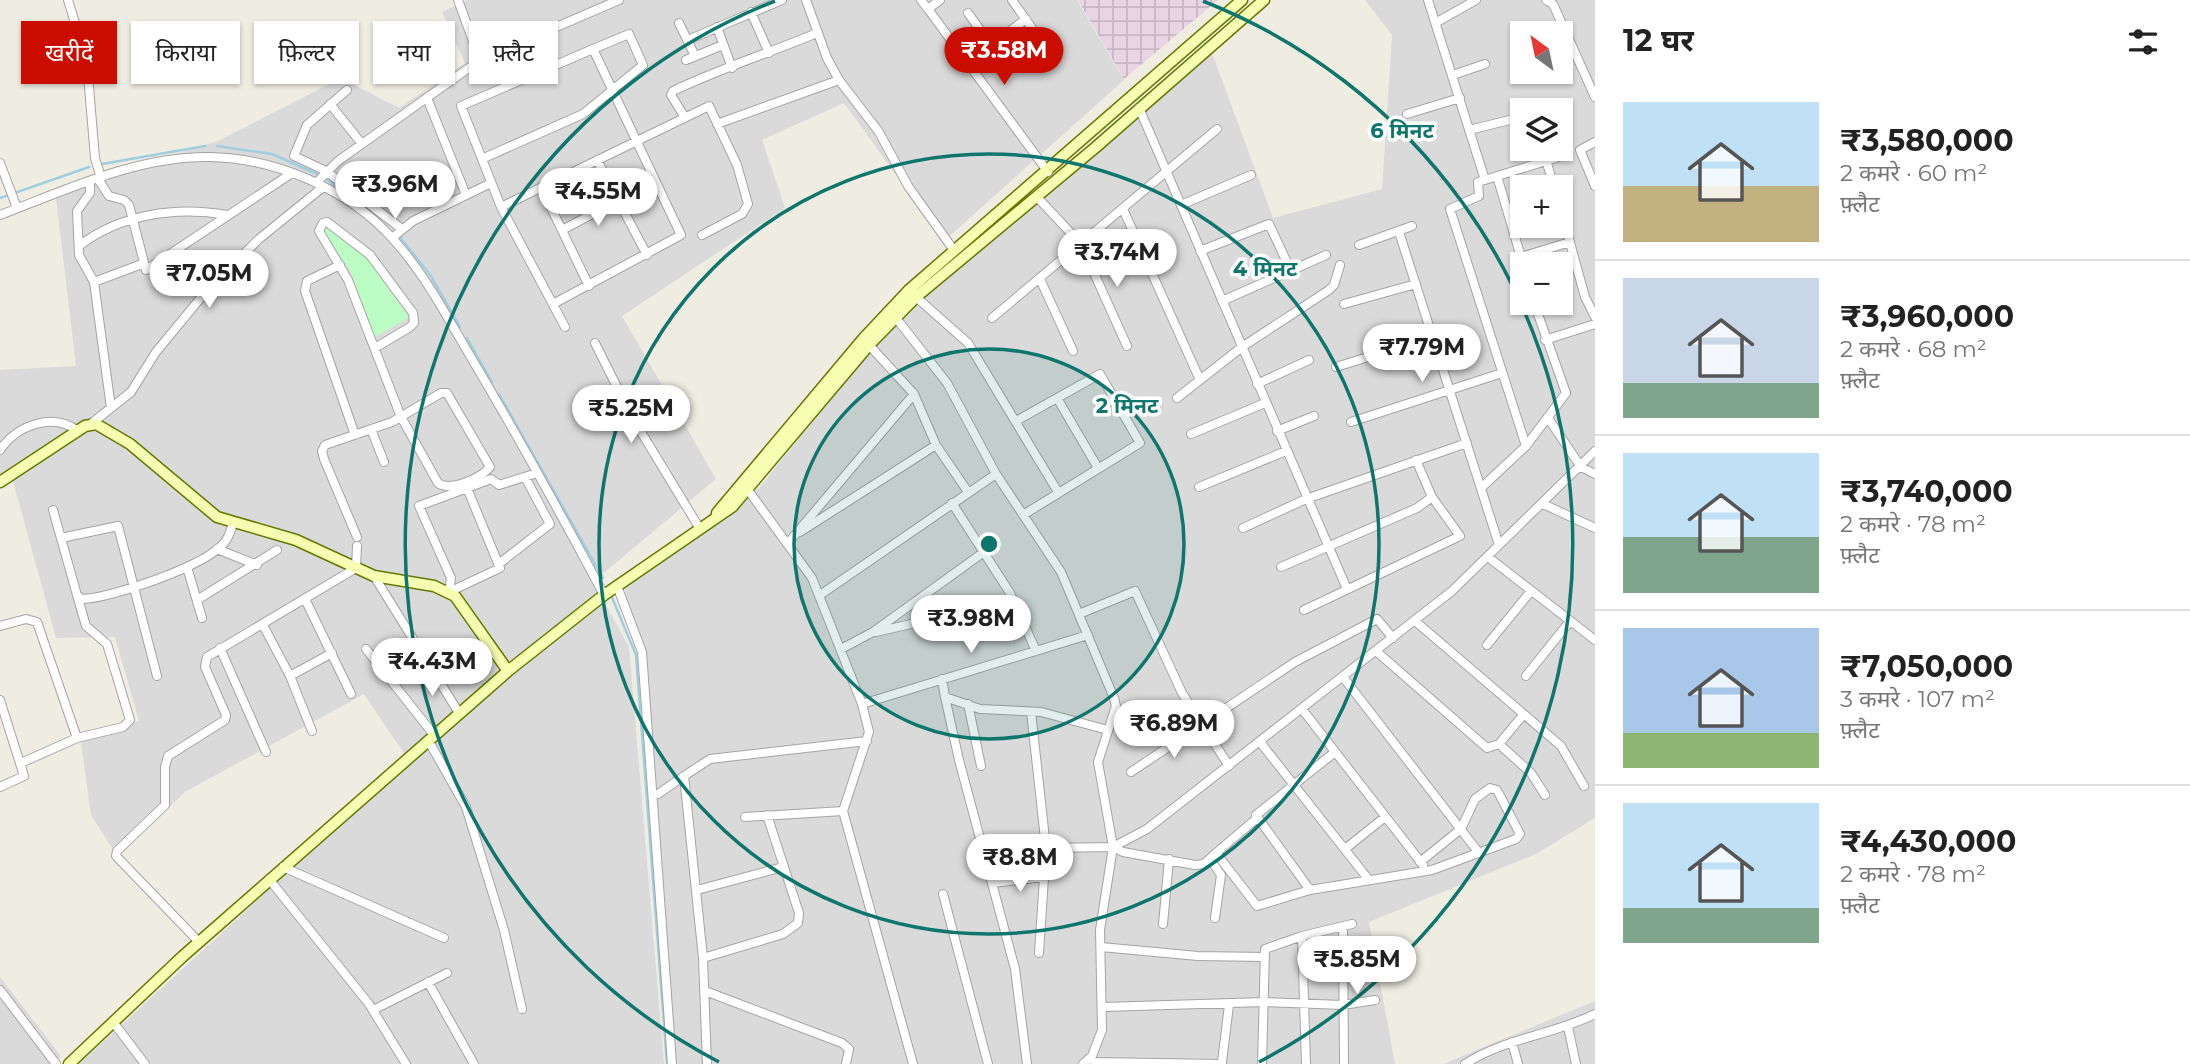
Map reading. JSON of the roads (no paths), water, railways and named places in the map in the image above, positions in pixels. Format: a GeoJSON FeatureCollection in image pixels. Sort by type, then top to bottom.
{"type":"FeatureCollection","features":[{"type":"Feature","properties":{"kind":"main road"},"geometry":{"type":"LineString","coordinates":[[713,520],[726,501],[888,311],[953,249],[1048,172],[1242,0]]}},
{"type":"Feature","properties":{"kind":"main road"},"geometry":{"type":"LineString","coordinates":[[69,1064],[199,942],[508,671],[604,595],[713,520],[748,490],[869,345],[916,297],[1037,197],[1264,0]]}},
{"type":"Feature","properties":{"kind":"main road"},"geometry":{"type":"LineString","coordinates":[[0,482],[92,423],[130,444],[203,507],[233,523],[296,540],[374,576],[434,586],[449,593],[462,604],[508,671]]}},
{"type":"Feature","properties":{"kind":"street"},"geometry":{"type":"LineString","coordinates":[[68,0],[87,63],[96,179],[78,211],[79,255],[94,282],[111,408]]}},
{"type":"Feature","properties":{"kind":"street"},"geometry":{"type":"LineString","coordinates":[[458,0],[469,30]]}},
{"type":"Feature","properties":{"kind":"street"},"geometry":{"type":"LineString","coordinates":[[558,26],[619,0]]}},
{"type":"Feature","properties":{"kind":"street"},"geometry":{"type":"LineString","coordinates":[[688,40],[782,0]]}},
{"type":"Feature","properties":{"kind":"street"},"geometry":{"type":"LineString","coordinates":[[806,0],[817,33],[839,80],[879,132],[908,186],[953,249]]}},
{"type":"Feature","properties":{"kind":"street"},"geometry":{"type":"LineString","coordinates":[[921,0],[1048,172]]}},
{"type":"Feature","properties":{"kind":"street"},"geometry":{"type":"LineString","coordinates":[[928,9],[940,0]]}},
{"type":"Feature","properties":{"kind":"street"},"geometry":{"type":"LineString","coordinates":[[1012,0],[1048,51]]}},
{"type":"Feature","properties":{"kind":"street"},"geometry":{"type":"LineString","coordinates":[[1428,0],[1485,180]]}},
{"type":"Feature","properties":{"kind":"street"},"geometry":{"type":"LineString","coordinates":[[1437,22],[1476,0]]}},
{"type":"Feature","properties":{"kind":"street"},"geometry":{"type":"LineString","coordinates":[[1546,0],[1553,5],[1559,21]]}},
{"type":"Feature","properties":{"kind":"street"},"geometry":{"type":"LineString","coordinates":[[751,12],[769,53]]}},
{"type":"Feature","properties":{"kind":"street"},"geometry":{"type":"LineString","coordinates":[[968,13],[991,45]]}},
{"type":"Feature","properties":{"kind":"street"},"geometry":{"type":"LineString","coordinates":[[968,63],[1026,19]]}},
{"type":"Feature","properties":{"kind":"street"},"geometry":{"type":"LineString","coordinates":[[679,23],[695,55]]}},
{"type":"Feature","properties":{"kind":"street"},"geometry":{"type":"LineString","coordinates":[[717,27],[732,68]]}},
{"type":"Feature","properties":{"kind":"street"},"geometry":{"type":"LineString","coordinates":[[484,158],[583,114],[643,65],[631,36],[627,33],[461,106],[484,158],[501,207],[565,327]]}},
{"type":"Feature","properties":{"kind":"street"},"geometry":{"type":"LineString","coordinates":[[684,116],[671,95],[673,91],[709,74],[732,68],[817,33]]}},
{"type":"Feature","properties":{"kind":"street"},"geometry":{"type":"LineString","coordinates":[[686,60],[723,45]]}},
{"type":"Feature","properties":{"kind":"street"},"geometry":{"type":"LineString","coordinates":[[553,304],[647,256],[681,235],[593,49]]}},
{"type":"Feature","properties":{"kind":"street"},"geometry":{"type":"LineString","coordinates":[[1573,53],[1595,97]]}},
{"type":"Feature","properties":{"kind":"street"},"geometry":{"type":"LineString","coordinates":[[1453,75],[1485,64]]}},
{"type":"Feature","properties":{"kind":"street"},"geometry":{"type":"LineString","coordinates":[[92,423],[131,392],[156,352],[208,289],[319,185],[327,171],[469,68]]}},
{"type":"Feature","properties":{"kind":"street"},"geometry":{"type":"LineString","coordinates":[[717,124],[839,80]]}},
{"type":"Feature","properties":{"kind":"street"},"geometry":{"type":"LineString","coordinates":[[346,90],[307,125],[294,151],[296,159],[327,171],[402,229]]}},
{"type":"Feature","properties":{"kind":"street"},"geometry":{"type":"LineString","coordinates":[[426,98],[466,195]]}},
{"type":"Feature","properties":{"kind":"street"},"geometry":{"type":"LineString","coordinates":[[1407,114],[1460,98]]}},
{"type":"Feature","properties":{"kind":"street"},"geometry":{"type":"LineString","coordinates":[[330,104],[362,144]]}},
{"type":"Feature","properties":{"kind":"street"},"geometry":{"type":"LineString","coordinates":[[501,207],[709,106],[737,164],[748,204],[742,214],[702,235]]}},
{"type":"Feature","properties":{"kind":"street"},"geometry":{"type":"LineString","coordinates":[[1139,108],[1347,589]]}},
{"type":"Feature","properties":{"kind":"street"},"geometry":{"type":"LineString","coordinates":[[1469,130],[1510,120]]}},
{"type":"Feature","properties":{"kind":"street"},"geometry":{"type":"LineString","coordinates":[[992,318],[1217,129]]}},
{"type":"Feature","properties":{"kind":"street"},"geometry":{"type":"LineString","coordinates":[[1595,142],[1580,150],[1595,186]]}},
{"type":"Feature","properties":{"kind":"street"},"geometry":{"type":"LineString","coordinates":[[0,215],[16,204],[96,179],[169,159],[208,157],[259,164],[292,173],[319,185],[357,208],[392,238],[427,283],[604,595]]}},
{"type":"Feature","properties":{"kind":"street"},"geometry":{"type":"LineString","coordinates":[[597,160],[647,256]]}},
{"type":"Feature","properties":{"kind":"street"},"geometry":{"type":"LineString","coordinates":[[1526,446],[1450,209],[1479,196],[1478,182],[1543,161]]}},
{"type":"Feature","properties":{"kind":"street"},"geometry":{"type":"LineString","coordinates":[[0,163],[16,204]]}},
{"type":"Feature","properties":{"kind":"street"},"geometry":{"type":"LineString","coordinates":[[96,179],[109,196],[127,202],[134,220],[142,264],[146,270],[292,173]]}},
{"type":"Feature","properties":{"kind":"street"},"geometry":{"type":"LineString","coordinates":[[1181,205],[1251,175]]}},
{"type":"Feature","properties":{"kind":"street"},"geometry":{"type":"LineString","coordinates":[[1497,176],[1519,252]]}},
{"type":"Feature","properties":{"kind":"street"},"geometry":{"type":"LineString","coordinates":[[392,238],[402,229],[491,183]]}},
{"type":"Feature","properties":{"kind":"street"},"geometry":{"type":"LineString","coordinates":[[541,187],[589,286]]}},
{"type":"Feature","properties":{"kind":"street"},"geometry":{"type":"LineString","coordinates":[[1037,197],[1081,244],[1127,346]]}},
{"type":"Feature","properties":{"kind":"street"},"geometry":{"type":"LineString","coordinates":[[562,230],[619,200]]}},
{"type":"Feature","properties":{"kind":"street"},"geometry":{"type":"LineString","coordinates":[[79,246],[102,230],[134,220],[190,209],[227,215]]}},
{"type":"Feature","properties":{"kind":"street"},"geometry":{"type":"LineString","coordinates":[[1123,209],[1200,380]]}},
{"type":"Feature","properties":{"kind":"street"},"geometry":{"type":"LineString","coordinates":[[199,942],[116,856],[117,851],[165,805],[165,767],[169,756],[225,720],[226,715],[204,662],[206,657],[356,568],[357,542],[322,451],[325,445],[401,417],[441,393],[447,393],[490,467],[479,476],[449,487],[441,486],[401,417],[340,265],[319,231],[323,223],[327,222],[370,255],[413,313],[414,323],[410,327],[375,348]]}},
{"type":"Feature","properties":{"kind":"street"},"geometry":{"type":"LineString","coordinates":[[1200,251],[1269,224],[1291,271]]}},
{"type":"Feature","properties":{"kind":"street"},"geometry":{"type":"LineString","coordinates":[[1359,245],[1412,226]]}},
{"type":"Feature","properties":{"kind":"street"},"geometry":{"type":"LineString","coordinates":[[1399,232],[1500,545]]}},
{"type":"Feature","properties":{"kind":"street"},"geometry":{"type":"LineString","coordinates":[[1569,238],[1585,297],[1595,317]]}},
{"type":"Feature","properties":{"kind":"street"},"geometry":{"type":"LineString","coordinates":[[1546,252],[1570,243]]}},
{"type":"Feature","properties":{"kind":"street"},"geometry":{"type":"LineString","coordinates":[[1222,301],[1326,255]]}},
{"type":"Feature","properties":{"kind":"street"},"geometry":{"type":"LineString","coordinates":[[94,282],[142,264]]}},
{"type":"Feature","properties":{"kind":"street"},"geometry":{"type":"LineString","coordinates":[[340,265],[305,285],[355,435]]}},
{"type":"Feature","properties":{"kind":"street"},"geometry":{"type":"LineString","coordinates":[[1177,398],[1241,347],[1329,290],[1334,285],[1340,265]]}},
{"type":"Feature","properties":{"kind":"street"},"geometry":{"type":"LineString","coordinates":[[1040,279],[1073,351]]}},
{"type":"Feature","properties":{"kind":"street"},"geometry":{"type":"LineString","coordinates":[[1344,304],[1416,284]]}},
{"type":"Feature","properties":{"kind":"street"},"geometry":{"type":"LineString","coordinates":[[916,297],[968,343],[1058,492]]}},
{"type":"Feature","properties":{"kind":"street"},"geometry":{"type":"LineString","coordinates":[[1480,488],[1526,446],[1566,393],[1538,315]]}},
{"type":"Feature","properties":{"kind":"street"},"geometry":{"type":"LineString","coordinates":[[895,318],[947,383],[996,474],[1061,572],[1114,698],[1116,706],[1098,762],[1113,847],[1100,930],[1104,1007],[1102,1030],[1094,1061]]}},
{"type":"Feature","properties":{"kind":"street"},"geometry":{"type":"LineString","coordinates":[[1545,340],[1595,324]]}},
{"type":"Feature","properties":{"kind":"street"},"geometry":{"type":"LineString","coordinates":[[1336,367],[1433,337]]}},
{"type":"Feature","properties":{"kind":"street"},"geometry":{"type":"LineString","coordinates":[[595,343],[632,417],[700,529]]}},
{"type":"Feature","properties":{"kind":"street"},"geometry":{"type":"LineString","coordinates":[[869,345],[914,394],[936,445],[968,492]]}},
{"type":"Feature","properties":{"kind":"street"},"geometry":{"type":"LineString","coordinates":[[1257,384],[1309,360]]}},
{"type":"Feature","properties":{"kind":"street"},"geometry":{"type":"LineString","coordinates":[[1351,422],[1503,373]]}},
{"type":"Feature","properties":{"kind":"street"},"geometry":{"type":"LineString","coordinates":[[1016,421],[1100,374],[1140,443],[1023,515]]}},
{"type":"Feature","properties":{"kind":"street"},"geometry":{"type":"LineString","coordinates":[[791,540],[914,394]]}},
{"type":"Feature","properties":{"kind":"street"},"geometry":{"type":"LineString","coordinates":[[1057,398],[1098,468]]}},
{"type":"Feature","properties":{"kind":"street"},"geometry":{"type":"LineString","coordinates":[[1191,434],[1265,403]]}},
{"type":"Feature","properties":{"kind":"street"},"geometry":{"type":"LineString","coordinates":[[1277,432],[1314,415]]}},
{"type":"Feature","properties":{"kind":"street"},"geometry":{"type":"LineString","coordinates":[[1548,418],[1581,467],[1595,474]]}},
{"type":"Feature","properties":{"kind":"street"},"geometry":{"type":"LineString","coordinates":[[0,450],[20,430],[52,421],[67,423],[78,431]]}},
{"type":"Feature","properties":{"kind":"street"},"geometry":{"type":"LineString","coordinates":[[371,429],[384,462]]}},
{"type":"Feature","properties":{"kind":"street"},"geometry":{"type":"LineString","coordinates":[[1243,528],[1306,499],[1466,443]]}},
{"type":"Feature","properties":{"kind":"street"},"geometry":{"type":"LineString","coordinates":[[791,540],[936,445]]}},
{"type":"Feature","properties":{"kind":"street"},"geometry":{"type":"LineString","coordinates":[[1046,848],[1113,847],[1147,829],[1415,621],[1488,557],[1595,451]]}},
{"type":"Feature","properties":{"kind":"street"},"geometry":{"type":"LineString","coordinates":[[1199,487],[1286,452]]}},
{"type":"Feature","properties":{"kind":"street"},"geometry":{"type":"LineString","coordinates":[[1304,610],[1427,554],[1460,536],[1461,533],[1432,498],[1416,460]]}},
{"type":"Feature","properties":{"kind":"street"},"geometry":{"type":"LineString","coordinates":[[449,593],[451,578],[419,506],[491,479],[499,485],[537,473]]}},
{"type":"Feature","properties":{"kind":"street"},"geometry":{"type":"LineString","coordinates":[[820,595],[996,474]]}},
{"type":"Feature","properties":{"kind":"street"},"geometry":{"type":"LineString","coordinates":[[449,593],[496,572],[500,563],[550,524],[525,477]]}},
{"type":"Feature","properties":{"kind":"street"},"geometry":{"type":"LineString","coordinates":[[467,488],[500,563]]}},
{"type":"Feature","properties":{"kind":"street"},"geometry":{"type":"LineString","coordinates":[[748,490],[791,540],[820,595],[862,704],[869,732],[843,811],[913,1064]]}},
{"type":"Feature","properties":{"kind":"street"},"geometry":{"type":"LineString","coordinates":[[1280,568],[1417,508],[1432,498]]}},
{"type":"Feature","properties":{"kind":"street"},"geometry":{"type":"LineString","coordinates":[[952,503],[1010,593],[1036,650]]}},
{"type":"Feature","properties":{"kind":"street"},"geometry":{"type":"LineString","coordinates":[[1543,504],[1595,528]]}},
{"type":"Feature","properties":{"kind":"street"},"geometry":{"type":"LineString","coordinates":[[20,763],[77,738],[124,727],[130,720],[107,643],[86,626],[53,510]]}},
{"type":"Feature","properties":{"kind":"street"},"geometry":{"type":"LineString","coordinates":[[77,595],[88,598],[135,586],[187,567],[217,549],[228,538],[233,523]]}},
{"type":"Feature","properties":{"kind":"street"},"geometry":{"type":"LineString","coordinates":[[61,538],[118,526],[157,676]]}},
{"type":"Feature","properties":{"kind":"street"},"geometry":{"type":"LineString","coordinates":[[217,549],[257,565]]}},
{"type":"Feature","properties":{"kind":"street"},"geometry":{"type":"LineString","coordinates":[[197,600],[257,565],[277,550]]}},
{"type":"Feature","properties":{"kind":"street"},"geometry":{"type":"LineString","coordinates":[[841,649],[873,632],[984,552]]}},
{"type":"Feature","properties":{"kind":"street"},"geometry":{"type":"LineString","coordinates":[[1488,557],[1570,621],[1594,636]]}},
{"type":"Feature","properties":{"kind":"street"},"geometry":{"type":"LineString","coordinates":[[187,567],[202,618]]}},
{"type":"Feature","properties":{"kind":"street"},"geometry":{"type":"LineString","coordinates":[[374,576],[460,713]]}},
{"type":"Feature","properties":{"kind":"street"},"geometry":{"type":"LineString","coordinates":[[617,586],[642,652],[672,1064]]}},
{"type":"Feature","properties":{"kind":"street"},"geometry":{"type":"LineString","coordinates":[[1079,614],[1135,591],[1201,725],[1228,766]]}},
{"type":"Feature","properties":{"kind":"street"},"geometry":{"type":"LineString","coordinates":[[1487,645],[1531,591]]}},
{"type":"Feature","properties":{"kind":"street"},"geometry":{"type":"LineString","coordinates":[[305,599],[351,694]]}},
{"type":"Feature","properties":{"kind":"street"},"geometry":{"type":"LineString","coordinates":[[873,632],[981,608]]}},
{"type":"Feature","properties":{"kind":"street"},"geometry":{"type":"LineString","coordinates":[[1131,772],[1295,662],[1377,619],[1393,638]]}},
{"type":"Feature","properties":{"kind":"street"},"geometry":{"type":"LineString","coordinates":[[0,626],[26,620],[37,622],[77,738]]}},
{"type":"Feature","properties":{"kind":"street"},"geometry":{"type":"LineString","coordinates":[[1415,621],[1561,746],[1584,786]]}},
{"type":"Feature","properties":{"kind":"street"},"geometry":{"type":"LineString","coordinates":[[1526,676],[1570,621]]}},
{"type":"Feature","properties":{"kind":"street"},"geometry":{"type":"LineString","coordinates":[[263,625],[290,676],[312,731]]}},
{"type":"Feature","properties":{"kind":"street"},"geometry":{"type":"LineString","coordinates":[[862,704],[1088,635]]}},
{"type":"Feature","properties":{"kind":"street"},"geometry":{"type":"LineString","coordinates":[[220,648],[266,752]]}},
{"type":"Feature","properties":{"kind":"street"},"geometry":{"type":"LineString","coordinates":[[366,649],[431,738],[466,807],[504,930],[522,1009]]}},
{"type":"Feature","properties":{"kind":"street"},"geometry":{"type":"LineString","coordinates":[[1376,652],[1487,748],[1499,744],[1523,715]]}},
{"type":"Feature","properties":{"kind":"street"},"geometry":{"type":"LineString","coordinates":[[290,676],[332,653]]}},
{"type":"Feature","properties":{"kind":"street"},"geometry":{"type":"LineString","coordinates":[[1343,677],[1479,853]]}},
{"type":"Feature","properties":{"kind":"street"},"geometry":{"type":"LineString","coordinates":[[942,679],[959,760],[1015,969],[1027,1064]]}},
{"type":"Feature","properties":{"kind":"street"},"geometry":{"type":"LineString","coordinates":[[945,697],[980,709],[1031,712],[1108,730]]}},
{"type":"Feature","properties":{"kind":"street"},"geometry":{"type":"LineString","coordinates":[[0,700],[24,776],[0,787]]}},
{"type":"Feature","properties":{"kind":"street"},"geometry":{"type":"LineString","coordinates":[[968,704],[981,766]]}},
{"type":"Feature","properties":{"kind":"street"},"geometry":{"type":"LineString","coordinates":[[1302,709],[1427,870]]}},
{"type":"Feature","properties":{"kind":"street"},"geometry":{"type":"LineString","coordinates":[[1031,712],[1046,848],[1039,953]]}},
{"type":"Feature","properties":{"kind":"street"},"geometry":{"type":"LineString","coordinates":[[658,794],[709,759],[867,741]]}},
{"type":"Feature","properties":{"kind":"street"},"geometry":{"type":"LineString","coordinates":[[1260,741],[1369,880]]}},
{"type":"Feature","properties":{"kind":"street"},"geometry":{"type":"LineString","coordinates":[[1499,744],[1531,772],[1545,795]]}},
{"type":"Feature","properties":{"kind":"street"},"geometry":{"type":"LineString","coordinates":[[1113,847],[1123,852],[1195,865],[1213,856],[1256,819],[1257,813],[1335,752]]}},
{"type":"Feature","properties":{"kind":"street"},"geometry":{"type":"LineString","coordinates":[[684,776],[703,958],[707,1064]]}},
{"type":"Feature","properties":{"kind":"street"},"geometry":{"type":"LineString","coordinates":[[1213,856],[1257,906],[1310,890],[1427,870],[1479,853],[1520,835],[1496,788],[1490,788],[1477,796],[1461,829],[1420,862]]}},
{"type":"Feature","properties":{"kind":"street"},"geometry":{"type":"LineString","coordinates":[[745,817],[843,811]]}},
{"type":"Feature","properties":{"kind":"street"},"geometry":{"type":"LineString","coordinates":[[703,958],[792,930],[798,923],[799,913],[767,815]]}},
{"type":"Feature","properties":{"kind":"street"},"geometry":{"type":"LineString","coordinates":[[1345,849],[1385,817]]}},
{"type":"Feature","properties":{"kind":"street"},"geometry":{"type":"LineString","coordinates":[[1256,819],[1310,890]]}},
{"type":"Feature","properties":{"kind":"street"},"geometry":{"type":"LineString","coordinates":[[1213,856],[1222,876],[1215,918]]}},
{"type":"Feature","properties":{"kind":"street"},"geometry":{"type":"LineString","coordinates":[[1163,923],[1169,859]]}},
{"type":"Feature","properties":{"kind":"street"},"geometry":{"type":"LineString","coordinates":[[283,867],[444,937]]}},
{"type":"Feature","properties":{"kind":"street"},"geometry":{"type":"LineString","coordinates":[[697,890],[783,867]]}},
{"type":"Feature","properties":{"kind":"street"},"geometry":{"type":"LineString","coordinates":[[993,883],[1044,877]]}},
{"type":"Feature","properties":{"kind":"street"},"geometry":{"type":"LineString","coordinates":[[270,879],[373,1010],[406,1064]]}},
{"type":"Feature","properties":{"kind":"street"},"geometry":{"type":"LineString","coordinates":[[943,894],[988,1064]]}},
{"type":"Feature","properties":{"kind":"street"},"geometry":{"type":"LineString","coordinates":[[1262,1064],[1265,949],[1302,936],[1348,926],[1343,1004],[1344,1064]]}},
{"type":"Feature","properties":{"kind":"street"},"geometry":{"type":"LineString","coordinates":[[1302,936],[1306,1064]]}},
{"type":"Feature","properties":{"kind":"street"},"geometry":{"type":"LineString","coordinates":[[1101,947],[1198,957],[1264,957]]}},
{"type":"Feature","properties":{"kind":"street"},"geometry":{"type":"LineString","coordinates":[[373,1010],[447,973]]}},
{"type":"Feature","properties":{"kind":"street"},"geometry":{"type":"LineString","coordinates":[[428,982],[474,1064]]}},
{"type":"Feature","properties":{"kind":"street"},"geometry":{"type":"LineString","coordinates":[[0,990],[57,1064]]}},
{"type":"Feature","properties":{"kind":"street"},"geometry":{"type":"LineString","coordinates":[[705,991],[842,1042],[849,1049],[845,1064]]}},
{"type":"Feature","properties":{"kind":"street"},"geometry":{"type":"LineString","coordinates":[[1104,1007],[1264,1002],[1343,1004],[1375,1000]]}},
{"type":"Feature","properties":{"kind":"street"},"geometry":{"type":"LineString","coordinates":[[1083,1064],[1094,1061],[1222,1063],[1229,1005]]}},
{"type":"Feature","properties":{"kind":"street"},"geometry":{"type":"LineString","coordinates":[[1465,1064],[1512,1042],[1569,1027],[1595,1014]]}},
{"type":"Feature","properties":{"kind":"street"},"geometry":{"type":"LineString","coordinates":[[113,1022],[145,1064]]}},
{"type":"Feature","properties":{"kind":"street"},"geometry":{"type":"LineString","coordinates":[[1569,1027],[1576,1064]]}},
{"type":"Feature","properties":{"kind":"street"},"geometry":{"type":"LineString","coordinates":[[1512,1042],[1518,1064]]}},
{"type":"Feature","properties":{"kind":"waterway"},"geometry":{"type":"LineString","coordinates":[[102,164],[205,146]]}},
{"type":"Feature","properties":{"kind":"waterway"},"geometry":{"type":"LineString","coordinates":[[217,146],[272,154],[317,174]]}},
{"type":"Feature","properties":{"kind":"waterway"},"geometry":{"type":"LineString","coordinates":[[0,198],[89,167]]}},
{"type":"Feature","properties":{"kind":"waterway"},"geometry":{"type":"LineString","coordinates":[[326,179],[378,215]]}},
{"type":"Feature","properties":{"kind":"waterway"},"geometry":{"type":"LineString","coordinates":[[399,236],[431,276],[460,327]]}},
{"type":"Feature","properties":{"kind":"waterway"},"geometry":{"type":"LineString","coordinates":[[467,338],[492,382]]}},
{"type":"Feature","properties":{"kind":"waterway"},"geometry":{"type":"LineString","coordinates":[[499,394],[603,578]]}},
{"type":"Feature","properties":{"kind":"waterway"},"geometry":{"type":"LineString","coordinates":[[611,595],[636,655],[667,1064]]}}]}
